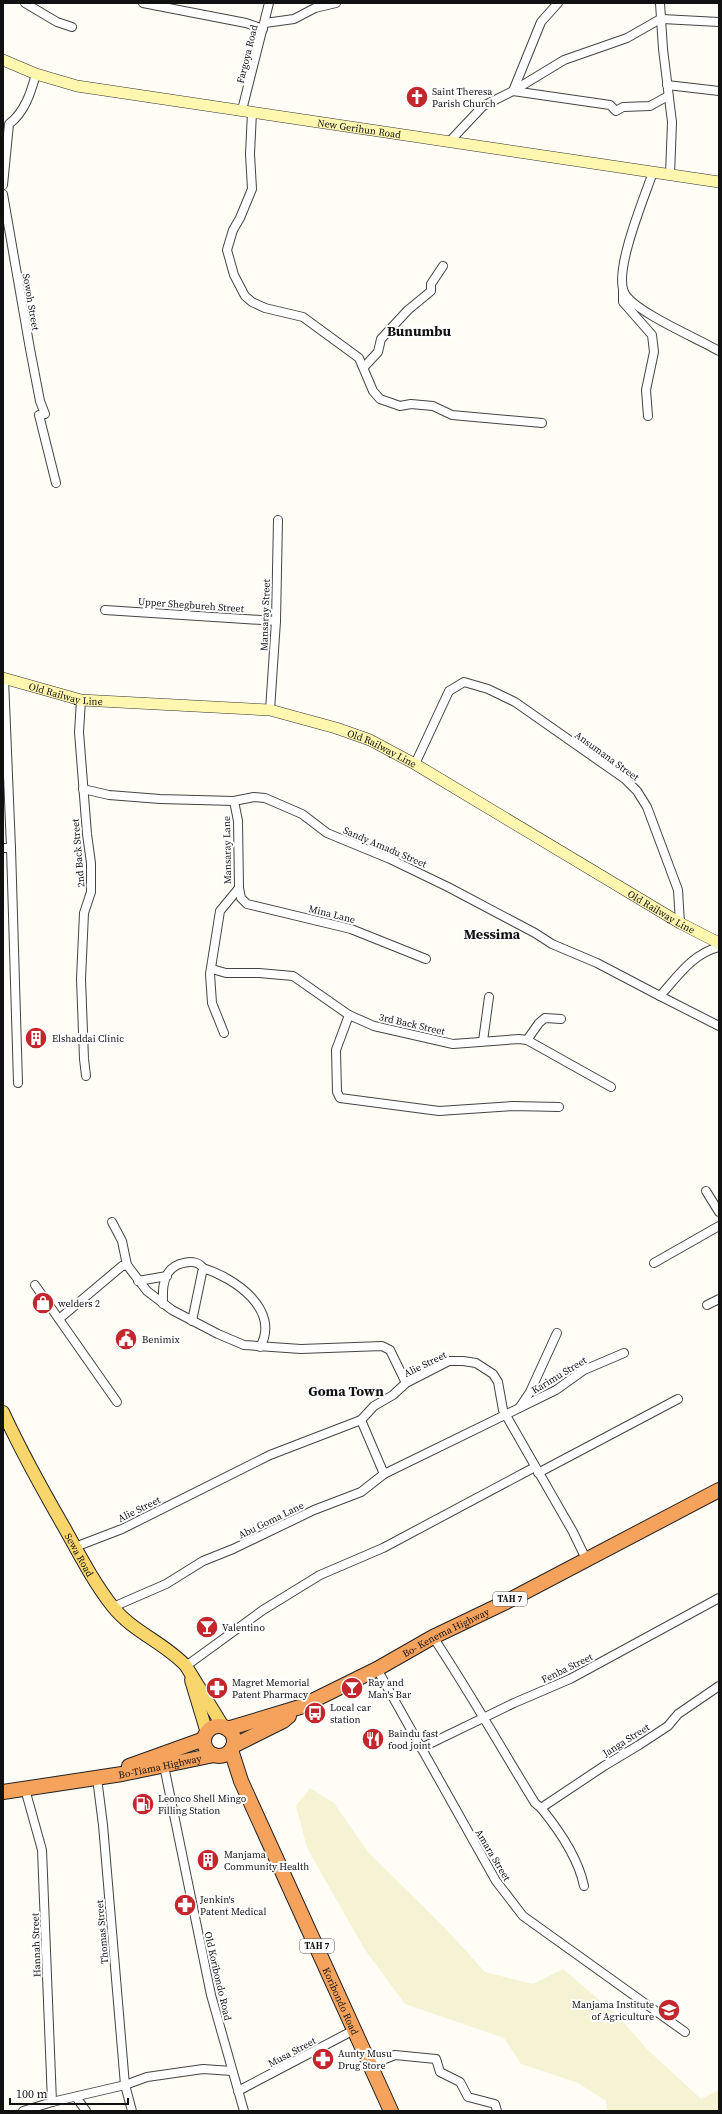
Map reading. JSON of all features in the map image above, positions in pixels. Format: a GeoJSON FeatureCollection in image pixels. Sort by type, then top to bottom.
{"type":"FeatureCollection","features":[{"type":"Feature","properties":{"kind":"highway","name":"Bo- Kenema Highway"},"geometry":{"type":"LineString","coordinates":[[300,1707],[377,1669],[434,1637],[719,1490]]}},
{"type":"Feature","properties":{"kind":"highway","name":"TAH 7"},"geometry":{"type":"LineString","coordinates":[[226,1728],[300,1707]]}},
{"type":"Feature","properties":{"kind":"highway","name":"TAH 7"},"geometry":{"type":"LineString","coordinates":[[225,1752],[283,1721],[300,1707]]}},
{"type":"Feature","properties":{"kind":"highway"},"geometry":{"type":"LineString","coordinates":[[214,1728],[226,1728],[233,1736],[225,1752],[206,1748],[205,1736],[214,1728]]}},
{"type":"Feature","properties":{"kind":"highway","name":"Bo-Tiama Highway"},"geometry":{"type":"LineString","coordinates":[[101,1777],[205,1736]]}},
{"type":"Feature","properties":{"kind":"highway","name":"Bo-Tiama Highway"},"geometry":{"type":"LineString","coordinates":[[3,1792],[164,1766],[225,1752]]}},
{"type":"Feature","properties":{"kind":"highway","name":"Koribondo Road"},"geometry":{"type":"LineString","coordinates":[[225,1752],[241,1781],[391,2111]]}},
{"type":"Feature","properties":{"kind":"main road","name":"Sewa Road"},"geometry":{"type":"LineString","coordinates":[[3,1412],[41,1487],[75,1547],[113,1607],[133,1626],[180,1659],[226,1728]]}},
{"type":"Feature","properties":{"kind":"main road"},"geometry":{"type":"LineString","coordinates":[[187,1668],[205,1736]]}},
{"type":"Feature","properties":{"kind":"street"},"geometry":{"type":"LineString","coordinates":[[25,3],[57,22],[72,27]]}},
{"type":"Feature","properties":{"kind":"street"},"geometry":{"type":"LineString","coordinates":[[143,3],[156,4],[264,26],[294,19],[315,8],[336,3]]}},
{"type":"Feature","properties":{"kind":"street","name":"Fargoya Road"},"geometry":{"type":"LineString","coordinates":[[269,3],[247,111],[252,189],[240,218],[232,230],[227,250],[234,274],[245,296],[252,302],[265,308],[303,317],[359,358],[364,367]]}},
{"type":"Feature","properties":{"kind":"street"},"geometry":{"type":"LineString","coordinates":[[513,91],[541,22],[558,3]]}},
{"type":"Feature","properties":{"kind":"street"},"geometry":{"type":"LineString","coordinates":[[660,3],[673,142],[670,175]]}},
{"type":"Feature","properties":{"kind":"street"},"geometry":{"type":"LineString","coordinates":[[450,141],[483,106],[513,91],[564,60],[627,38],[662,19],[719,22]]}},
{"type":"Feature","properties":{"kind":"street","name":"New Gerihun Road"},"geometry":{"type":"LineString","coordinates":[[3,60],[36,74],[77,86],[719,182]]}},
{"type":"Feature","properties":{"kind":"street"},"geometry":{"type":"LineString","coordinates":[[3,185],[6,124],[16,120],[29,99],[36,74]]}},
{"type":"Feature","properties":{"kind":"street"},"geometry":{"type":"LineString","coordinates":[[667,85],[719,91]]}},
{"type":"Feature","properties":{"kind":"street"},"geometry":{"type":"LineString","coordinates":[[513,91],[610,105],[616,111],[623,107],[650,106],[668,96]]}},
{"type":"Feature","properties":{"kind":"street"},"geometry":{"type":"LineString","coordinates":[[648,416],[646,390],[654,352],[652,335],[623,302],[622,282],[630,241],[653,172]]}},
{"type":"Feature","properties":{"kind":"street","name":"Sowoh Street"},"geometry":{"type":"LineString","coordinates":[[3,194],[6,238],[37,386],[45,414],[39,415],[56,483]]}},
{"type":"Feature","properties":{"kind":"street"},"geometry":{"type":"LineString","coordinates":[[443,266],[431,284],[431,291],[408,310],[381,339],[378,352],[364,367],[373,391],[380,399],[400,406],[411,404],[433,406],[452,415],[542,423]]}},
{"type":"Feature","properties":{"kind":"street"},"geometry":{"type":"LineString","coordinates":[[622,282],[624,292],[630,300],[657,319],[719,351]]}},
{"type":"Feature","properties":{"kind":"street","name":"Mansaray Street"},"geometry":{"type":"LineString","coordinates":[[270,710],[276,621],[278,520]]}},
{"type":"Feature","properties":{"kind":"street","name":"Upper Shegbureh Street"},"geometry":{"type":"LineString","coordinates":[[106,610],[276,621]]}},
{"type":"Feature","properties":{"kind":"street"},"geometry":{"type":"LineString","coordinates":[[4,678],[7,848],[18,1083]]}},
{"type":"Feature","properties":{"kind":"street","name":"Old Railway Line"},"geometry":{"type":"LineString","coordinates":[[4,678],[81,700],[270,710],[336,728],[370,740],[415,764],[680,922],[719,943]]}},
{"type":"Feature","properties":{"kind":"street","name":"Ansumana Street"},"geometry":{"type":"LineString","coordinates":[[415,764],[449,691],[464,682],[488,689],[515,702],[625,779],[637,791],[647,807],[678,890],[680,922]]}},
{"type":"Feature","properties":{"kind":"street","name":"2nd Back Street"},"geometry":{"type":"LineString","coordinates":[[81,700],[79,732],[91,863],[91,892],[84,914],[81,978],[86,1076]]}},
{"type":"Feature","properties":{"kind":"street","name":"Sandy Amadu Street"},"geometry":{"type":"LineString","coordinates":[[84,789],[109,795],[234,801],[260,797],[302,814],[327,833],[390,859],[448,887],[535,933],[552,944],[597,963],[719,1026]]}},
{"type":"Feature","properties":{"kind":"street","name":"Mansaray Lane"},"geometry":{"type":"LineString","coordinates":[[224,1033],[212,1003],[210,974],[220,911],[238,888],[238,821],[234,801]]}},
{"type":"Feature","properties":{"kind":"street","name":"Mina Lane"},"geometry":{"type":"LineString","coordinates":[[238,888],[241,898],[247,904],[351,929],[426,959]]}},
{"type":"Feature","properties":{"kind":"street"},"geometry":{"type":"LineString","coordinates":[[660,996],[686,965],[704,952],[719,947]]}},
{"type":"Feature","properties":{"kind":"street","name":"3rd Back Street"},"geometry":{"type":"LineString","coordinates":[[212,969],[226,973],[259,973],[293,976],[349,1015],[374,1026],[453,1044],[483,1041],[527,1040]]}},
{"type":"Feature","properties":{"kind":"street"},"geometry":{"type":"LineString","coordinates":[[483,1041],[489,997]]}},
{"type":"Feature","properties":{"kind":"street"},"geometry":{"type":"LineString","coordinates":[[349,1015],[336,1050],[337,1092],[340,1098],[439,1110],[512,1106],[559,1107]]}},
{"type":"Feature","properties":{"kind":"street"},"geometry":{"type":"LineString","coordinates":[[560,1019],[545,1018],[539,1023],[527,1040],[611,1087]]}},
{"type":"Feature","properties":{"kind":"street"},"geometry":{"type":"LineString","coordinates":[[706,1191],[719,1212]]}},
{"type":"Feature","properties":{"kind":"street"},"geometry":{"type":"LineString","coordinates":[[112,1222],[122,1241],[127,1265],[138,1281],[147,1291],[163,1304],[192,1321],[244,1345],[301,1349],[382,1346],[390,1350],[406,1383]]}},
{"type":"Feature","properties":{"kind":"street"},"geometry":{"type":"LineString","coordinates":[[654,1263],[719,1226]]}},
{"type":"Feature","properties":{"kind":"street"},"geometry":{"type":"LineString","coordinates":[[163,1304],[162,1286],[169,1270],[186,1262],[195,1261],[200,1263],[203,1268],[224,1277],[244,1289],[251,1297],[263,1316],[266,1326],[265,1339],[260,1347]]}},
{"type":"Feature","properties":{"kind":"street"},"geometry":{"type":"LineString","coordinates":[[59,1319],[122,1266],[127,1265]]}},
{"type":"Feature","properties":{"kind":"street"},"geometry":{"type":"LineString","coordinates":[[192,1321],[203,1268]]}},
{"type":"Feature","properties":{"kind":"street"},"geometry":{"type":"LineString","coordinates":[[138,1281],[167,1276]]}},
{"type":"Feature","properties":{"kind":"street"},"geometry":{"type":"LineString","coordinates":[[35,1285],[117,1402]]}},
{"type":"Feature","properties":{"kind":"street"},"geometry":{"type":"LineString","coordinates":[[707,1305],[719,1299]]}},
{"type":"Feature","properties":{"kind":"street"},"geometry":{"type":"LineString","coordinates":[[519,1409],[530,1392],[557,1333]]}},
{"type":"Feature","properties":{"kind":"street","name":"Karimu Street"},"geometry":{"type":"LineString","coordinates":[[506,1416],[556,1390],[584,1370],[624,1353]]}},
{"type":"Feature","properties":{"kind":"street","name":"Alie Street"},"geometry":{"type":"LineString","coordinates":[[75,1547],[122,1529],[270,1455],[361,1420],[374,1406],[393,1396],[406,1385],[406,1383],[449,1361],[476,1363],[493,1374],[498,1382],[503,1410],[506,1416],[573,1532],[586,1559]]}},
{"type":"Feature","properties":{"kind":"street"},"geometry":{"type":"LineString","coordinates":[[187,1668],[263,1610],[320,1576],[383,1548],[678,1399]]}},
{"type":"Feature","properties":{"kind":"street","name":"Abu Goma Lane"},"geometry":{"type":"LineString","coordinates":[[113,1607],[166,1584],[203,1561],[233,1550],[314,1510],[361,1492],[384,1474],[506,1416]]}},
{"type":"Feature","properties":{"kind":"street"},"geometry":{"type":"LineString","coordinates":[[361,1420],[384,1474]]}},
{"type":"Feature","properties":{"kind":"street","name":"Fenba Street"},"geometry":{"type":"LineString","coordinates":[[421,1748],[570,1679],[719,1598]]}},
{"type":"Feature","properties":{"kind":"street"},"geometry":{"type":"LineString","coordinates":[[434,1637],[535,1803],[553,1823],[572,1855],[582,1876],[584,1886]]}},
{"type":"Feature","properties":{"kind":"street","name":"Amara Street"},"geometry":{"type":"LineString","coordinates":[[377,1669],[496,1881],[523,1916],[685,2032]]}},
{"type":"Feature","properties":{"kind":"street","name":"Janga Street"},"geometry":{"type":"LineString","coordinates":[[541,1808],[668,1726],[678,1714],[719,1686]]}},
{"type":"Feature","properties":{"kind":"street","name":"Old Koribondo Road"},"geometry":{"type":"LineString","coordinates":[[164,1766],[210,1995],[238,2091],[242,2110]]}},
{"type":"Feature","properties":{"kind":"street","name":"Thomas Street"},"geometry":{"type":"LineString","coordinates":[[101,1777],[103,1825],[125,2085],[132,2111]]}},
{"type":"Feature","properties":{"kind":"street","name":"Hannah Street"},"geometry":{"type":"LineString","coordinates":[[25,1789],[42,1850],[52,2102]]}},
{"type":"Feature","properties":{"kind":"street","name":"Musa Street"},"geometry":{"type":"LineString","coordinates":[[238,2091],[354,2030]]}},
{"type":"Feature","properties":{"kind":"street"},"geometry":{"type":"LineString","coordinates":[[370,2065],[395,2055],[436,2059],[440,2072],[460,2082],[468,2097],[495,2104],[497,2111]]}},
{"type":"Feature","properties":{"kind":"street"},"geometry":{"type":"LineString","coordinates":[[23,2111],[52,2102],[125,2085],[147,2077],[203,2069],[232,2071]]}},
{"type":"Feature","properties":{"kind":"street"},"geometry":{"type":"LineString","coordinates":[[76,2097],[86,2111]]}},
{"type":"Feature","properties":{"kind":"shaded area"},"geometry":{"type":"Polygon","coordinates":[[[310,1788],[334,1803],[368,1852],[444,1927],[485,1972],[533,1984],[563,1969],[615,2013],[648,2050],[701,2099],[719,2090],[719,2111],[607,2111],[606,2101],[578,2083],[521,2064],[504,2038],[405,2004],[365,1950],[307,1848],[296,1806],[310,1788]]]}},
{"type":"Feature","properties":{"kind":"place","name":"Saint Theresa Parish Church"},"geometry":{"type":"Point","coordinates":[417,97]}},
{"type":"Feature","properties":{"kind":"place","name":"Elshaddai Clinic"},"geometry":{"type":"Point","coordinates":[36,1038]}},
{"type":"Feature","properties":{"kind":"place","name":"welders 2"},"geometry":{"type":"Point","coordinates":[43,1303]}},
{"type":"Feature","properties":{"kind":"place","name":"Benimix"},"geometry":{"type":"Point","coordinates":[126,1339]}},
{"type":"Feature","properties":{"kind":"place","name":"Valentino"},"geometry":{"type":"Point","coordinates":[207,1627]}},
{"type":"Feature","properties":{"kind":"place","name":"Magret Memorial Patent Pharmacy"},"geometry":{"type":"Point","coordinates":[217,1688]}},
{"type":"Feature","properties":{"kind":"place","name":"Ray and Man's Bar"},"geometry":{"type":"Point","coordinates":[352,1688]}},
{"type":"Feature","properties":{"kind":"place","name":"Local car station"},"geometry":{"type":"Point","coordinates":[315,1713]}},
{"type":"Feature","properties":{"kind":"place","name":"Baindu fast food joint"},"geometry":{"type":"Point","coordinates":[373,1739]}},
{"type":"Feature","properties":{"kind":"place","name":"Leonco Shell Mingo Filling Station"},"geometry":{"type":"Point","coordinates":[143,1804]}},
{"type":"Feature","properties":{"kind":"place","name":"Manjama Community Health"},"geometry":{"type":"Point","coordinates":[208,1860]}},
{"type":"Feature","properties":{"kind":"place","name":"Jenkin's Patent Medical"},"geometry":{"type":"Point","coordinates":[185,1905]}},
{"type":"Feature","properties":{"kind":"place","name":"Manjama Institute of Agriculture"},"geometry":{"type":"Point","coordinates":[669,2010]}},
{"type":"Feature","properties":{"kind":"place","name":"Aunty Musu Drug Store"},"geometry":{"type":"Point","coordinates":[323,2059]}},
{"type":"Feature","properties":{"kind":"district","name":"Bunumbu"},"geometry":{"type":"Point","coordinates":[419,331]}},
{"type":"Feature","properties":{"kind":"district","name":"Messima"},"geometry":{"type":"Point","coordinates":[492,934]}},
{"type":"Feature","properties":{"kind":"district","name":"Goma Town"},"geometry":{"type":"Point","coordinates":[346,1391]}}]}
